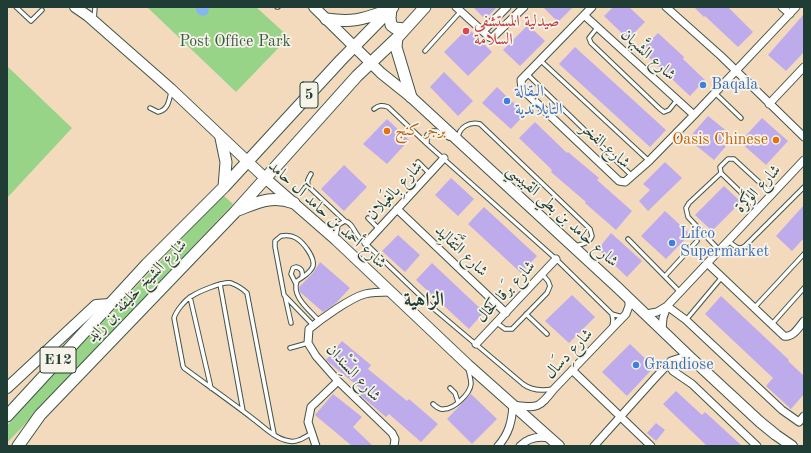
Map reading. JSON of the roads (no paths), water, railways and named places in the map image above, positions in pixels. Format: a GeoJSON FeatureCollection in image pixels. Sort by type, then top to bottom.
{"type":"FeatureCollection","features":[{"type":"Feature","properties":{"kind":"main road","name":"شارع أحمد بن حامد آل حامد"},"geometry":{"type":"LineString","coordinates":[[74,7],[94,22],[171,89],[247,162],[336,240],[468,365],[559,446]]}},
{"type":"Feature","properties":{"kind":"main road","name":"شارع حامد بن بطي القبيسي"},"geometry":{"type":"LineString","coordinates":[[314,7],[371,63],[629,298],[691,358],[771,431],[792,446]]}},
{"type":"Feature","properties":{"kind":"main road","name":"5"},"geometry":{"type":"LineString","coordinates":[[265,178],[347,88],[397,38],[425,7]]}},
{"type":"Feature","properties":{"kind":"main road"},"geometry":{"type":"LineString","coordinates":[[326,19],[344,21],[358,20],[392,8]]}},
{"type":"Feature","properties":{"kind":"main road"},"geometry":{"type":"LineString","coordinates":[[392,8],[390,18],[391,25],[395,28],[405,29]]}},
{"type":"Feature","properties":{"kind":"main road","name":"5"},"geometry":{"type":"LineString","coordinates":[[247,162],[341,60],[392,8]]}},
{"type":"Feature","properties":{"kind":"main road"},"geometry":{"type":"LineString","coordinates":[[397,38],[396,48],[410,97]]}},
{"type":"Feature","properties":{"kind":"main road"},"geometry":{"type":"LineString","coordinates":[[221,138],[226,162],[224,187]]}},
{"type":"Feature","properties":{"kind":"main road","name":"شارع الشيخ خليفة بن زايد"},"geometry":{"type":"LineString","coordinates":[[7,416],[147,264],[247,162]]}},
{"type":"Feature","properties":{"kind":"main road","name":"شارع الشيخ خليفة بن زايد"},"geometry":{"type":"LineString","coordinates":[[18,444],[40,415],[236,211],[265,178]]}},
{"type":"Feature","properties":{"kind":"main road"},"geometry":{"type":"LineString","coordinates":[[236,211],[257,203],[276,199],[294,203]]}},
{"type":"Feature","properties":{"kind":"main road"},"geometry":{"type":"LineString","coordinates":[[7,388],[96,305],[110,304]]}},
{"type":"Feature","properties":{"kind":"street"},"geometry":{"type":"LineString","coordinates":[[483,31],[507,7]]}},
{"type":"Feature","properties":{"kind":"street"},"geometry":{"type":"LineString","coordinates":[[458,9],[490,38],[494,37],[524,7]]}},
{"type":"Feature","properties":{"kind":"street"},"geometry":{"type":"LineString","coordinates":[[527,74],[592,7]]}},
{"type":"Feature","properties":{"kind":"street"},"geometry":{"type":"LineString","coordinates":[[666,7],[804,137]]}},
{"type":"Feature","properties":{"kind":"street"},"geometry":{"type":"LineString","coordinates":[[782,7],[790,14]]}},
{"type":"Feature","properties":{"kind":"street","name":"شارع الفخر"},"geometry":{"type":"LineString","coordinates":[[527,74],[521,80],[522,89],[619,181],[625,182],[649,161],[694,115],[796,7]]}},
{"type":"Feature","properties":{"kind":"street","name":"شارع الشَّبهان"},"geometry":{"type":"LineString","coordinates":[[584,15],[694,115]]}},
{"type":"Feature","properties":{"kind":"street"},"geometry":{"type":"LineString","coordinates":[[769,104],[804,67]]}},
{"type":"Feature","properties":{"kind":"street","name":"شارع بِالغَيلان"},"geometry":{"type":"LineString","coordinates":[[366,243],[444,158]]}},
{"type":"Feature","properties":{"kind":"street","name":"شارع الوَكرة"},"geometry":{"type":"LineString","coordinates":[[646,314],[657,312],[667,306],[803,163]]}},
{"type":"Feature","properties":{"kind":"street","name":"شارع التَّقَالِيد"},"geometry":{"type":"LineString","coordinates":[[397,209],[506,314]]}},
{"type":"Feature","properties":{"kind":"street","name":"شارع بَرقا كحال"},"geometry":{"type":"LineString","coordinates":[[476,344],[506,314],[556,259]]}},
{"type":"Feature","properties":{"kind":"street"},"geometry":{"type":"LineString","coordinates":[[707,263],[784,336],[791,336],[804,321]]}},
{"type":"Feature","properties":{"kind":"street"},"geometry":{"type":"LineString","coordinates":[[316,323],[363,295],[390,292]]}},
{"type":"Feature","properties":{"kind":"street","name":"شارع دِسَال"},"geometry":{"type":"LineString","coordinates":[[513,405],[534,407],[544,402],[554,389],[623,317],[628,310],[629,298]]}},
{"type":"Feature","properties":{"kind":"street"},"geometry":{"type":"LineString","coordinates":[[667,306],[686,320],[782,410],[802,420]]}},
{"type":"Feature","properties":{"kind":"street","name":"شارع الوَكرة"},"geometry":{"type":"LineString","coordinates":[[662,330],[663,318],[667,306]]}},
{"type":"Feature","properties":{"kind":"street","name":"شارع السِّنْدان"},"geometry":{"type":"LineString","coordinates":[[316,323],[309,330],[308,342],[316,356],[338,381],[392,433],[395,439],[394,446]]}},
{"type":"Feature","properties":{"kind":"street"},"geometry":{"type":"LineString","coordinates":[[597,444],[671,361],[680,358],[691,358]]}},
{"type":"Feature","properties":{"kind":"street"},"geometry":{"type":"LineString","coordinates":[[671,361],[674,372],[692,384],[757,446]]}},
{"type":"Feature","properties":{"kind":"street"},"geometry":{"type":"LineString","coordinates":[[572,370],[651,446]]}},
{"type":"Feature","properties":{"kind":"street"},"geometry":{"type":"LineString","coordinates":[[656,377],[665,373],[674,372]]}},
{"type":"Feature","properties":{"kind":"street"},"geometry":{"type":"LineString","coordinates":[[316,446],[308,422],[311,407],[338,381]]}},
{"type":"Feature","properties":{"kind":"street"},"geometry":{"type":"LineString","coordinates":[[498,446],[508,432],[512,419],[513,405]]}},
{"type":"Feature","properties":{"kind":"street"},"geometry":{"type":"LineString","coordinates":[[520,446],[532,438],[550,438]]}},
{"type":"Feature","properties":{"kind":"lane"},"geometry":{"type":"LineString","coordinates":[[16,7],[32,21],[42,10]]}},
{"type":"Feature","properties":{"kind":"lane"},"geometry":{"type":"LineString","coordinates":[[94,22],[95,7]]}},
{"type":"Feature","properties":{"kind":"lane"},"geometry":{"type":"LineString","coordinates":[[425,51],[458,9]]}},
{"type":"Feature","properties":{"kind":"lane"},"geometry":{"type":"LineString","coordinates":[[597,28],[589,38],[590,43],[660,109],[664,112],[669,110],[677,100]]}},
{"type":"Feature","properties":{"kind":"lane"},"geometry":{"type":"LineString","coordinates":[[540,60],[649,161]]}},
{"type":"Feature","properties":{"kind":"lane"},"geometry":{"type":"LineString","coordinates":[[527,74],[632,176]]}},
{"type":"Feature","properties":{"kind":"lane"},"geometry":{"type":"LineString","coordinates":[[150,108],[158,112],[165,109],[169,102],[171,89]]}},
{"type":"Feature","properties":{"kind":"lane"},"geometry":{"type":"LineString","coordinates":[[715,93],[741,118]]}},
{"type":"Feature","properties":{"kind":"lane"},"geometry":{"type":"LineString","coordinates":[[374,108],[378,105],[388,107],[427,144],[556,259],[612,314],[623,317]]}},
{"type":"Feature","properties":{"kind":"lane"},"geometry":{"type":"LineString","coordinates":[[427,144],[427,135],[432,131],[437,131],[459,143],[459,133],[464,126],[475,123],[480,124],[590,229],[592,236],[588,243],[572,246]]}},
{"type":"Feature","properties":{"kind":"lane"},"geometry":{"type":"LineString","coordinates":[[720,250],[688,217],[686,208],[689,203],[720,173],[720,167],[728,159],[734,159],[772,194]]}},
{"type":"Feature","properties":{"kind":"lane"},"geometry":{"type":"LineString","coordinates":[[418,162],[430,174]]}},
{"type":"Feature","properties":{"kind":"lane"},"geometry":{"type":"LineString","coordinates":[[720,173],[758,209]]}},
{"type":"Feature","properties":{"kind":"lane"},"geometry":{"type":"LineString","coordinates":[[311,174],[308,179],[308,188],[345,221],[348,221],[356,234],[434,309],[526,386],[539,390],[554,389]]}},
{"type":"Feature","properties":{"kind":"lane"},"geometry":{"type":"LineString","coordinates":[[728,241],[738,248],[745,246],[804,187]]}},
{"type":"Feature","properties":{"kind":"lane"},"geometry":{"type":"LineString","coordinates":[[368,218],[379,229]]}},
{"type":"Feature","properties":{"kind":"lane"},"geometry":{"type":"LineString","coordinates":[[336,240],[338,225],[345,221]]}},
{"type":"Feature","properties":{"kind":"lane"},"geometry":{"type":"LineString","coordinates":[[291,323],[275,247],[275,241],[280,236],[290,236],[298,240],[311,256],[313,266],[309,272],[297,281],[296,284]]}},
{"type":"Feature","properties":{"kind":"lane"},"geometry":{"type":"LineString","coordinates":[[628,239],[680,292]]}},
{"type":"Feature","properties":{"kind":"lane"},"geometry":{"type":"LineString","coordinates":[[665,276],[697,241]]}},
{"type":"Feature","properties":{"kind":"lane"},"geometry":{"type":"LineString","coordinates":[[754,308],[804,254]]}},
{"type":"Feature","properties":{"kind":"lane"},"geometry":{"type":"LineString","coordinates":[[302,277],[300,268],[293,268],[291,274],[296,284],[296,290],[300,300],[316,323]]}},
{"type":"Feature","properties":{"kind":"lane"},"geometry":{"type":"LineString","coordinates":[[497,323],[503,328],[510,330],[549,290],[549,283],[542,274]]}},
{"type":"Feature","properties":{"kind":"lane"},"geometry":{"type":"LineString","coordinates":[[686,320],[722,277]]}},
{"type":"Feature","properties":{"kind":"lane"},"geometry":{"type":"LineString","coordinates":[[274,434],[248,297],[243,290],[230,283],[220,284],[190,297],[174,316],[182,364],[184,368],[280,439],[291,442],[312,433]]}},
{"type":"Feature","properties":{"kind":"lane"},"geometry":{"type":"LineString","coordinates":[[220,284],[243,411]]}},
{"type":"Feature","properties":{"kind":"lane"},"geometry":{"type":"LineString","coordinates":[[772,324],[804,288]]}},
{"type":"Feature","properties":{"kind":"lane"},"geometry":{"type":"LineString","coordinates":[[284,295],[316,323]]}},
{"type":"Feature","properties":{"kind":"lane"},"geometry":{"type":"LineString","coordinates":[[190,297],[211,388]]}},
{"type":"Feature","properties":{"kind":"lane"},"geometry":{"type":"LineString","coordinates":[[294,305],[300,300]]}},
{"type":"Feature","properties":{"kind":"lane"},"geometry":{"type":"LineString","coordinates":[[526,314],[547,334]]}},
{"type":"Feature","properties":{"kind":"lane"},"geometry":{"type":"LineString","coordinates":[[612,314],[612,328]]}},
{"type":"Feature","properties":{"kind":"lane"},"geometry":{"type":"LineString","coordinates":[[290,348],[308,342]]}},
{"type":"Feature","properties":{"kind":"lane"},"geometry":{"type":"LineString","coordinates":[[433,404],[439,409],[453,407],[468,391],[471,384],[468,365]]}},
{"type":"Feature","properties":{"kind":"lane"},"geometry":{"type":"LineString","coordinates":[[450,388],[455,393],[458,402]]}},
{"type":"Feature","properties":{"kind":"lane"},"geometry":{"type":"LineString","coordinates":[[539,390],[543,396],[544,402]]}},
{"type":"Feature","properties":{"kind":"water"},"geometry":{"type":"Polygon","coordinates":[[[196,7],[209,7],[208,14],[203,16],[198,14],[196,7]]]}},
{"type":"Feature","properties":{"kind":"place","name":"صيدلية المستشفى السلامة"},"geometry":{"type":"Point","coordinates":[466,31]}},
{"type":"Feature","properties":{"kind":"place","name":"Baqala"},"geometry":{"type":"Point","coordinates":[703,85]}},
{"type":"Feature","properties":{"kind":"place","name":"البقالة التايلاندية"},"geometry":{"type":"Point","coordinates":[507,101]}},
{"type":"Feature","properties":{"kind":"place","name":"برجر كنج"},"geometry":{"type":"Point","coordinates":[387,131]}},
{"type":"Feature","properties":{"kind":"place","name":"Oasis Chinese"},"geometry":{"type":"Point","coordinates":[776,140]}},
{"type":"Feature","properties":{"kind":"place","name":"Lifco Supermarket"},"geometry":{"type":"Point","coordinates":[672,243]}},
{"type":"Feature","properties":{"kind":"place","name":"Grandiose"},"geometry":{"type":"Point","coordinates":[636,365]}},
{"type":"Feature","properties":{"kind":"district","name":"الزاهية"},"geometry":{"type":"Point","coordinates":[424,301]}},
{"type":"Feature","properties":{"kind":"park label","name":"Post Office Park"},"geometry":{"type":"Point","coordinates":[235,42]}}]}
